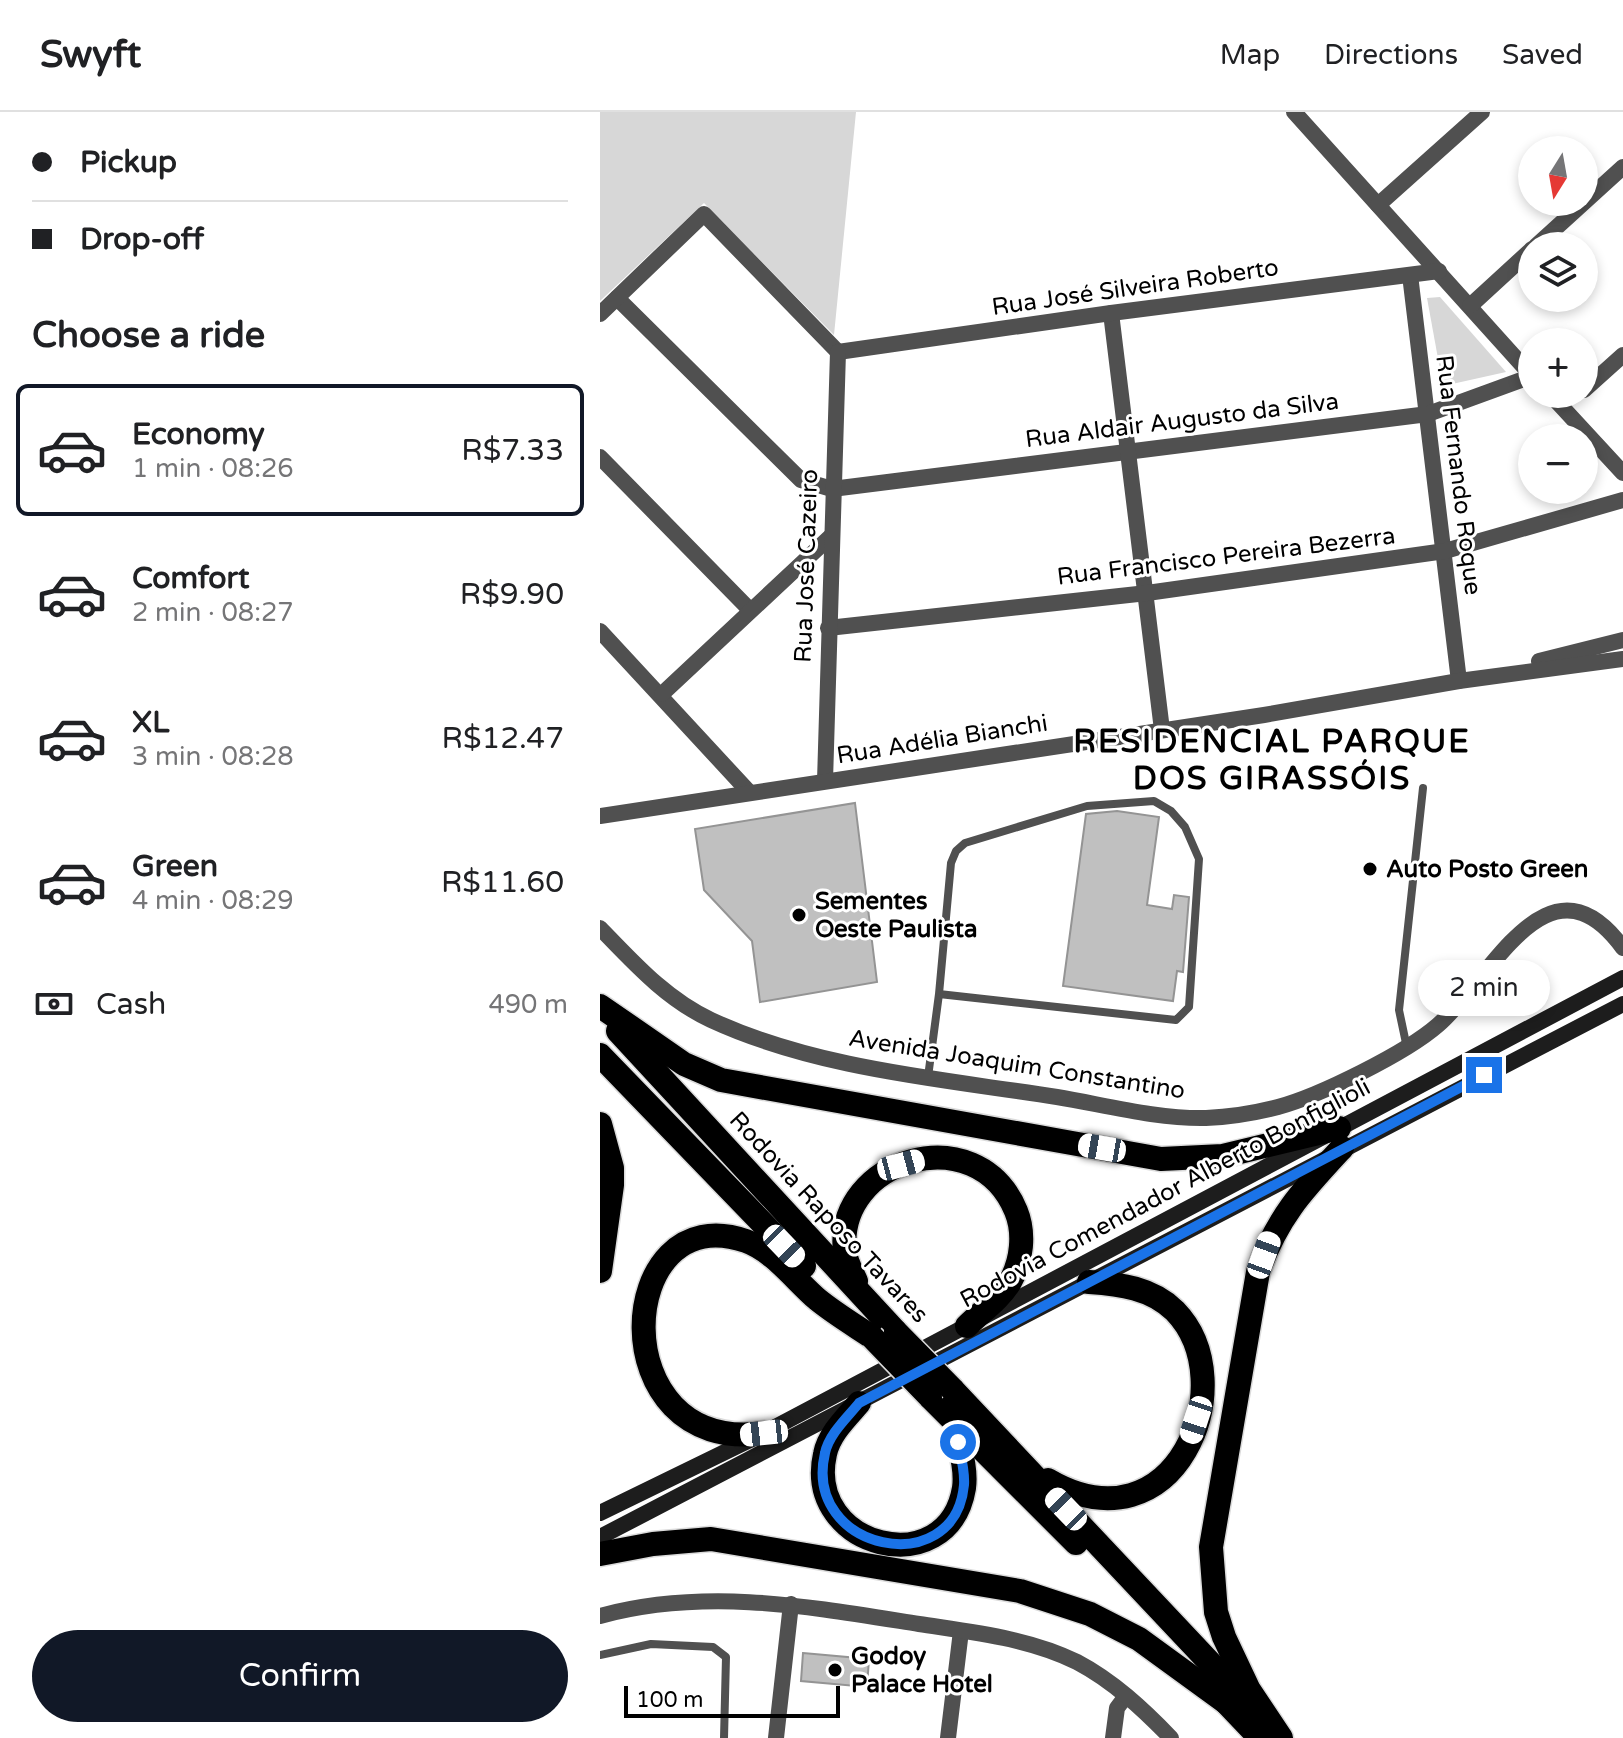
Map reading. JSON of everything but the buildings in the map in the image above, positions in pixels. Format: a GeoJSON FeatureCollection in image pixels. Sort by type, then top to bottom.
{"type":"FeatureCollection","features":[{"type":"Feature","properties":{"kind":"highway"},"geometry":{"type":"LineString","coordinates":[[600,1009],[684,1064],[721,1080],[1161,1159],[1223,1156],[1340,1138]]}},
{"type":"Feature","properties":{"kind":"highway","name":"Rodovia Raposo Tavares"},"geometry":{"type":"LineString","coordinates":[[600,1009],[860,1293],[884,1334]]}},
{"type":"Feature","properties":{"kind":"highway","name":"Rodovia Raposo Tavares"},"geometry":{"type":"LineString","coordinates":[[600,1055],[941,1393],[1024,1466],[1280,1738]]}},
{"type":"Feature","properties":{"kind":"highway"},"geometry":{"type":"LineString","coordinates":[[600,1124],[612,1168],[600,1271]]}},
{"type":"Feature","properties":{"kind":"highway"},"geometry":{"type":"LineString","coordinates":[[1280,1738],[1249,1690],[1224,1637],[1216,1612],[1211,1547],[1258,1272],[1270,1237],[1288,1206],[1340,1138]]}},
{"type":"Feature","properties":{"kind":"highway"},"geometry":{"type":"LineString","coordinates":[[860,1293],[845,1255],[845,1235],[859,1194],[874,1179],[901,1165],[927,1158],[960,1158],[989,1173],[1009,1195],[1021,1232],[1021,1246],[1010,1281],[967,1326]]}},
{"type":"Feature","properties":{"kind":"highway"},"geometry":{"type":"LineString","coordinates":[[764,1433],[736,1436],[693,1432],[665,1419],[639,1394],[627,1357],[629,1310],[636,1284],[656,1259],[692,1239],[712,1237],[746,1241],[764,1250],[820,1301],[884,1334]]}},
{"type":"Feature","properties":{"kind":"highway"},"geometry":{"type":"LineString","coordinates":[[1024,1466],[1071,1493],[1120,1499],[1141,1493],[1163,1481],[1188,1443],[1201,1396],[1196,1348],[1187,1326],[1173,1309],[1147,1292],[1125,1285],[1089,1282]]}},
{"type":"Feature","properties":{"kind":"highway","name":"Rodovia Raposo Tavares"},"geometry":{"type":"LineString","coordinates":[[941,1393],[954,1421],[1119,1586],[1260,1738]]}},
{"type":"Feature","properties":{"kind":"highway"},"geometry":{"type":"LineString","coordinates":[[859,1403],[837,1429],[825,1452],[823,1470],[832,1508],[846,1525],[879,1545],[904,1546],[927,1539],[945,1525],[959,1505],[964,1477],[954,1421]]}},
{"type":"Feature","properties":{"kind":"highway"},"geometry":{"type":"LineString","coordinates":[[600,1554],[653,1544],[711,1539],[1020,1591],[1090,1614],[1139,1639],[1167,1656],[1227,1703]]}},
{"type":"Feature","properties":{"kind":"main road","name":"Rodovia Comendador Alberto Bonfiglioli"},"geometry":{"type":"LineString","coordinates":[[600,1537],[1089,1282],[1623,978]]}},
{"type":"Feature","properties":{"kind":"main road","name":"Rodovia Comendador Alberto Bonfiglioli"},"geometry":{"type":"LineString","coordinates":[[600,1513],[764,1433],[967,1326],[1340,1138],[1623,1004]]}},
{"type":"Feature","properties":{"kind":"street"},"geometry":{"type":"LineString","coordinates":[[1294,112],[1518,360]]}},
{"type":"Feature","properties":{"kind":"street"},"geometry":{"type":"LineString","coordinates":[[1378,205],[1482,112]]}},
{"type":"Feature","properties":{"kind":"street"},"geometry":{"type":"LineString","coordinates":[[1552,232],[1623,167]]}},
{"type":"Feature","properties":{"kind":"street"},"geometry":{"type":"LineString","coordinates":[[600,314],[704,214],[838,352]]}},
{"type":"Feature","properties":{"kind":"street"},"geometry":{"type":"LineString","coordinates":[[1470,306],[1518,262]]}},
{"type":"Feature","properties":{"kind":"street","name":"Rua José Silveira Roberto"},"geometry":{"type":"LineString","coordinates":[[838,352],[1439,271]]}},
{"type":"Feature","properties":{"kind":"street","name":"Rua Fernando Roque"},"geometry":{"type":"LineString","coordinates":[[1410,275],[1459,681]]}},
{"type":"Feature","properties":{"kind":"street"},"geometry":{"type":"LineString","coordinates":[[617,298],[801,480],[832,489]]}},
{"type":"Feature","properties":{"kind":"street"},"geometry":{"type":"LineString","coordinates":[[1111,313],[1162,730]]}},
{"type":"Feature","properties":{"kind":"street","name":"Rua José Cazeiro"},"geometry":{"type":"LineString","coordinates":[[825,781],[838,352]]}},
{"type":"Feature","properties":{"kind":"street"},"geometry":{"type":"LineString","coordinates":[[1598,377],[1623,355]]}},
{"type":"Feature","properties":{"kind":"street","name":"Rua Aldair Augusto da Silva"},"geometry":{"type":"LineString","coordinates":[[832,489],[1428,414],[1518,381]]}},
{"type":"Feature","properties":{"kind":"street"},"geometry":{"type":"LineString","coordinates":[[1564,408],[1623,473]]}},
{"type":"Feature","properties":{"kind":"street"},"geometry":{"type":"LineString","coordinates":[[600,457],[749,609]]}},
{"type":"Feature","properties":{"kind":"street","name":"Rua Francisco Pereira Bezerra"},"geometry":{"type":"LineString","coordinates":[[828,628],[1147,593],[1445,551],[1623,500]]}},
{"type":"Feature","properties":{"kind":"street"},"geometry":{"type":"LineString","coordinates":[[662,694],[749,609],[831,536]]}},
{"type":"Feature","properties":{"kind":"street"},"geometry":{"type":"LineString","coordinates":[[600,631],[662,694],[749,792]]}},
{"type":"Feature","properties":{"kind":"street"},"geometry":{"type":"LineString","coordinates":[[1459,681],[1623,640]]}},
{"type":"Feature","properties":{"kind":"street","name":"Rua Adélia Bianchi"},"geometry":{"type":"LineString","coordinates":[[600,816],[1459,681],[1623,659]]}},
{"type":"Feature","properties":{"kind":"street","name":"Avenida Joaquim Constantino"},"geometry":{"type":"LineString","coordinates":[[600,928],[677,1001],[709,1019],[809,1054],[928,1077],[1205,1118],[1280,1106],[1407,1049],[1457,1007],[1506,946],[1544,915],[1568,910],[1589,915],[1604,924],[1623,948]]}},
{"type":"Feature","properties":{"kind":"street"},"geometry":{"type":"LineString","coordinates":[[600,1616],[638,1606],[728,1600],[791,1604],[1033,1645],[1076,1662],[1126,1696],[1171,1738]]}},
{"type":"Feature","properties":{"kind":"street"},"geometry":{"type":"LineString","coordinates":[[776,1738],[791,1604]]}},
{"type":"Feature","properties":{"kind":"street"},"geometry":{"type":"LineString","coordinates":[[948,1738],[961,1631]]}},
{"type":"Feature","properties":{"kind":"street"},"geometry":{"type":"LineString","coordinates":[[1113,1738],[1117,1708],[1126,1696]]}},
{"type":"Feature","properties":{"kind":"lane"},"geometry":{"type":"LineString","coordinates":[[1407,1049],[1399,1010],[1423,788]]}},
{"type":"Feature","properties":{"kind":"lane"},"geometry":{"type":"LineString","coordinates":[[928,1077],[951,863],[956,851],[965,843],[1087,806],[1154,801],[1171,811],[1185,827],[1199,859],[1189,1007],[1185,1015],[1176,1020],[939,994]]}},
{"type":"Feature","properties":{"kind":"lane"},"geometry":{"type":"LineString","coordinates":[[600,1655],[651,1644],[713,1647],[722,1651],[726,1657],[724,1738]]}},
{"type":"Feature","properties":{"kind":"shaded area"},"geometry":{"type":"Polygon","coordinates":[[[600,112],[856,112],[834,335],[704,203],[600,301],[600,112]]]}},
{"type":"Feature","properties":{"kind":"shaded area"},"geometry":{"type":"Polygon","coordinates":[[[1440,297],[1506,372],[1443,386],[1427,298],[1440,297]]]}},
{"type":"Feature","properties":{"kind":"place","name":"Auto Posto Green"},"geometry":{"type":"Point","coordinates":[1370,869]}},
{"type":"Feature","properties":{"kind":"place","name":"Sementes Oeste Paulista"},"geometry":{"type":"Point","coordinates":[799,915]}},
{"type":"Feature","properties":{"kind":"place","name":"Godoy Palace Hotel"},"geometry":{"type":"Point","coordinates":[835,1670]}},
{"type":"Feature","properties":{"kind":"district","name":"RESIDENCIAL PARQUE DOS GIRASSÓIS"},"geometry":{"type":"Point","coordinates":[1272,760]}},
{"type":"Feature","properties":{"kind":"route"},"geometry":{"type":"LineString","coordinates":[[958,1442],[964,1477],[959,1505],[945,1525],[927,1539],[904,1546],[879,1545],[846,1525],[832,1508],[823,1470],[825,1452],[837,1429],[859,1403],[1484,1075]]}}]}
